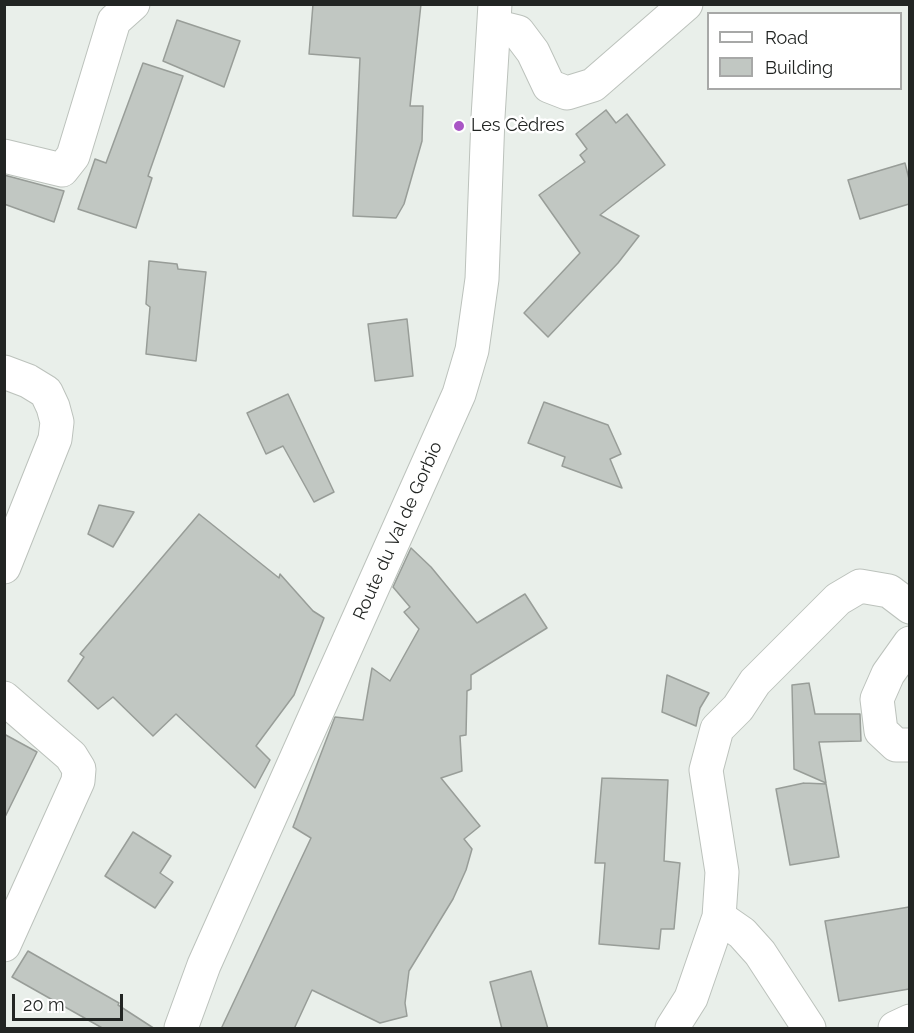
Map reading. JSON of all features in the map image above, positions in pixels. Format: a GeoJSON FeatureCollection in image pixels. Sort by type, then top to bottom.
{"type":"FeatureCollection","features":[{"type":"Feature","properties":{"kind":"street"},"geometry":{"type":"LineString","coordinates":[[4,156],[62,170],[73,156],[114,21],[133,4]]}},
{"type":"Feature","properties":{"kind":"street"},"geometry":{"type":"LineString","coordinates":[[494,15],[518,32],[533,52],[549,86],[567,93],[593,85],[686,4]]}},
{"type":"Feature","properties":{"kind":"street","name":"Route du Val de Gorbio"},"geometry":{"type":"LineString","coordinates":[[181,1029],[204,965],[459,394],[472,350],[482,279],[494,15]]}},
{"type":"Feature","properties":{"kind":"street"},"geometry":{"type":"LineString","coordinates":[[4,372],[28,381],[46,392],[57,422],[55,439],[4,567]]}},
{"type":"Feature","properties":{"kind":"street"},"geometry":{"type":"LineString","coordinates":[[672,1029],[691,998],[719,918],[722,872],[706,770],[717,729],[738,708],[755,682],[838,598],[860,586],[889,591],[909,608]]}},
{"type":"Feature","properties":{"kind":"street"},"geometry":{"type":"LineString","coordinates":[[909,643],[888,674],[877,699],[881,731],[896,745],[909,745]]}},
{"type":"Feature","properties":{"kind":"street"},"geometry":{"type":"LineString","coordinates":[[4,698],[71,756],[79,769],[78,781],[4,945]]}},
{"type":"Feature","properties":{"kind":"street"},"geometry":{"type":"LineString","coordinates":[[719,918],[742,933],[760,953],[809,1029]]}},
{"type":"Feature","properties":{"kind":"street"},"geometry":{"type":"LineString","coordinates":[[895,1029],[909,1021]]}},
{"type":"Feature","properties":{"kind":"building"},"geometry":{"type":"Polygon","coordinates":[[[313,4],[421,4],[410,106],[423,106],[422,141],[404,204],[396,218],[353,216],[360,58],[309,54],[313,4]]]}},
{"type":"Feature","properties":{"kind":"building"},"geometry":{"type":"Polygon","coordinates":[[[177,20],[240,41],[224,87],[163,61],[177,20]]]}},
{"type":"Feature","properties":{"kind":"building"},"geometry":{"type":"Polygon","coordinates":[[[143,63],[183,76],[148,176],[152,178],[136,228],[78,209],[95,159],[106,163],[143,63]]]}},
{"type":"Feature","properties":{"kind":"building"},"geometry":{"type":"Polygon","coordinates":[[[606,110],[616,123],[627,114],[665,165],[600,215],[639,236],[618,263],[548,337],[524,313],[580,253],[539,195],[585,162],[580,155],[587,149],[576,134],[606,110]]]}},
{"type":"Feature","properties":{"kind":"building"},"geometry":{"type":"Polygon","coordinates":[[[905,163],[909,179],[909,204],[860,219],[848,180],[905,163]]]}},
{"type":"Feature","properties":{"kind":"building"},"geometry":{"type":"Polygon","coordinates":[[[4,175],[64,191],[54,222],[4,204],[4,175]]]}},
{"type":"Feature","properties":{"kind":"building"},"geometry":{"type":"Polygon","coordinates":[[[149,261],[177,264],[178,269],[206,272],[196,361],[146,354],[150,307],[146,304],[149,261]]]}},
{"type":"Feature","properties":{"kind":"building"},"geometry":{"type":"Polygon","coordinates":[[[407,319],[413,376],[375,381],[368,324],[407,319]]]}},
{"type":"Feature","properties":{"kind":"building"},"geometry":{"type":"Polygon","coordinates":[[[288,394],[334,492],[314,502],[283,446],[266,454],[247,413],[288,394]]]}},
{"type":"Feature","properties":{"kind":"building"},"geometry":{"type":"Polygon","coordinates":[[[544,402],[608,425],[621,454],[610,459],[622,488],[562,466],[565,457],[528,443],[544,402]]]}},
{"type":"Feature","properties":{"kind":"building"},"geometry":{"type":"Polygon","coordinates":[[[99,505],[134,512],[113,547],[88,534],[99,505]]]}},
{"type":"Feature","properties":{"kind":"building"},"geometry":{"type":"Polygon","coordinates":[[[199,514],[279,578],[280,574],[313,611],[324,618],[294,695],[256,746],[270,760],[255,788],[176,714],[153,736],[113,697],[98,709],[68,681],[84,657],[80,654],[199,514]]]}},
{"type":"Feature","properties":{"kind":"building"},"geometry":{"type":"Polygon","coordinates":[[[411,548],[431,567],[477,623],[525,594],[547,628],[471,675],[471,689],[467,691],[466,735],[460,736],[462,771],[441,778],[480,826],[464,839],[472,849],[466,870],[453,899],[409,971],[405,1003],[407,1016],[380,1023],[312,990],[294,1029],[221,1029],[311,838],[293,827],[335,717],[363,720],[372,668],[390,681],[419,629],[404,612],[410,607],[393,587],[411,548]]]}},
{"type":"Feature","properties":{"kind":"building"},"geometry":{"type":"Polygon","coordinates":[[[667,675],[709,693],[700,708],[696,726],[662,712],[667,675]]]}},
{"type":"Feature","properties":{"kind":"building"},"geometry":{"type":"Polygon","coordinates":[[[809,683],[815,714],[860,714],[861,741],[819,742],[826,783],[794,769],[792,685],[809,683]]]}},
{"type":"Feature","properties":{"kind":"building"},"geometry":{"type":"Polygon","coordinates":[[[4,734],[37,752],[4,819],[4,734]]]}},
{"type":"Feature","properties":{"kind":"building"},"geometry":{"type":"Polygon","coordinates":[[[602,778],[668,780],[664,861],[680,863],[674,929],[661,929],[659,949],[599,944],[605,863],[595,863],[602,778]]]}},
{"type":"Feature","properties":{"kind":"building"},"geometry":{"type":"Polygon","coordinates":[[[804,783],[826,784],[839,857],[790,865],[776,789],[804,783]]]}},
{"type":"Feature","properties":{"kind":"building"},"geometry":{"type":"Polygon","coordinates":[[[133,832],[171,856],[160,873],[173,882],[155,908],[105,876],[133,832]]]}},
{"type":"Feature","properties":{"kind":"building"},"geometry":{"type":"Polygon","coordinates":[[[909,907],[909,989],[839,1001],[825,921],[909,907]]]}},
{"type":"Feature","properties":{"kind":"building"},"geometry":{"type":"Polygon","coordinates":[[[28,951],[119,1003],[118,1005],[155,1029],[104,1029],[12,977],[28,951]]]}},
{"type":"Feature","properties":{"kind":"building"},"geometry":{"type":"Polygon","coordinates":[[[531,971],[548,1029],[502,1029],[490,982],[531,971]]]}},
{"type":"Feature","properties":{"kind":"place","name":"Les Cèdres"},"geometry":{"type":"Point","coordinates":[459,126]}}]}
